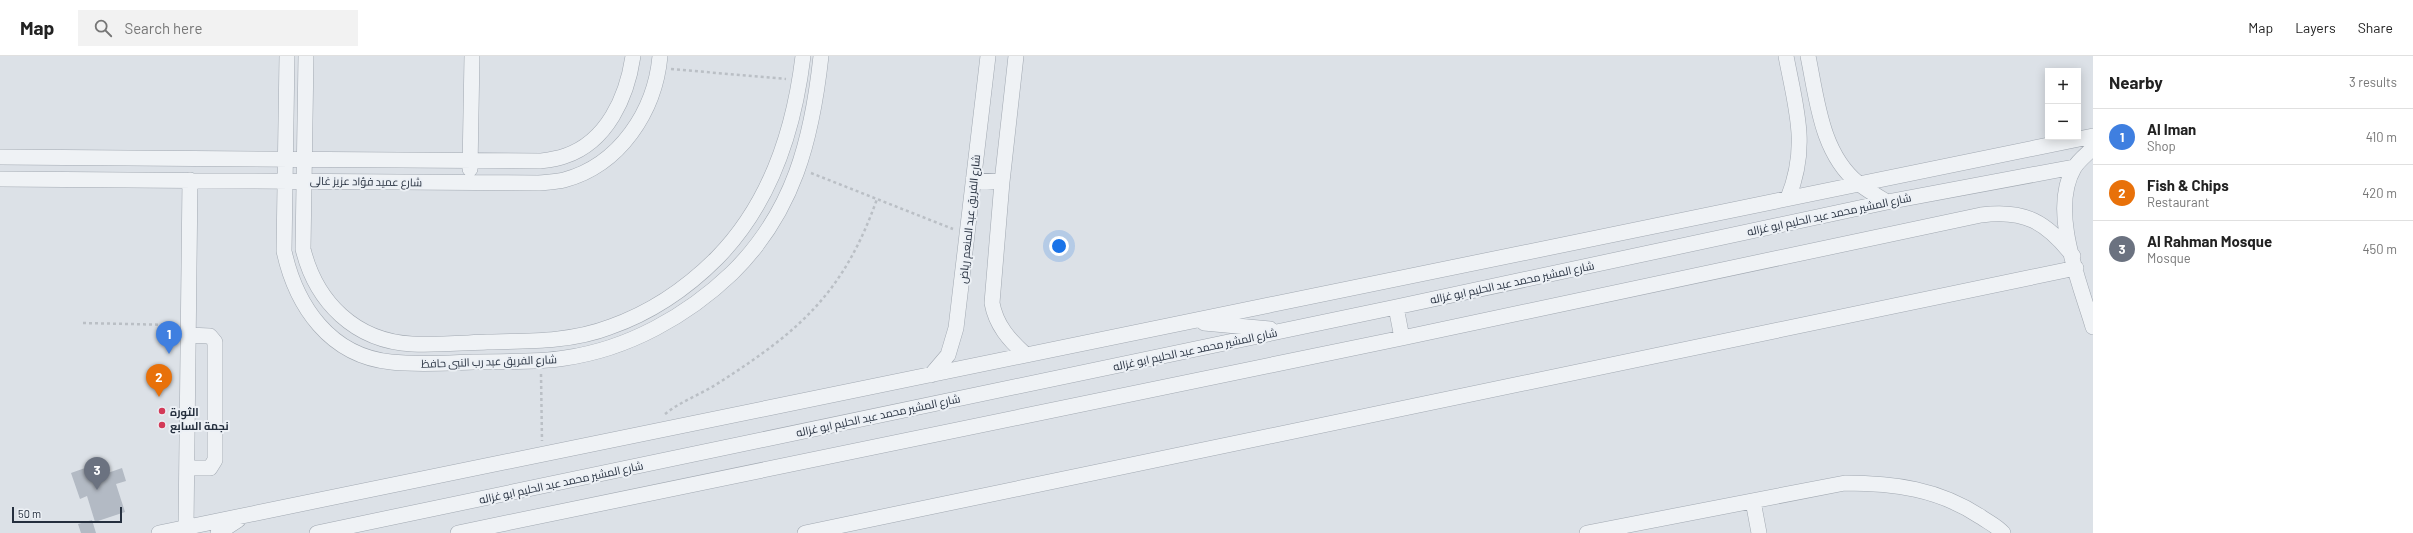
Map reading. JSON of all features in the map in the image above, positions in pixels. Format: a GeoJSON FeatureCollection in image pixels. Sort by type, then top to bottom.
{"type":"FeatureCollection","features":[{"type":"Feature","properties":{"kind":"street","name":"شارع الفريق عبد رب النبى حافظ"},"geometry":{"type":"LineString","coordinates":[[287,56],[284,251],[289,275],[299,298],[312,318],[337,340],[350,349],[369,357],[389,362],[541,361],[591,353],[617,346],[674,318],[704,297],[732,273],[756,246],[777,215],[799,168],[816,100],[821,56]]}},
{"type":"Feature","properties":{"kind":"street","name":"شارع الفريق عبد رب النبى حافظ"},"geometry":{"type":"LineString","coordinates":[[306,56],[303,249],[308,269],[317,288],[330,305],[363,330],[379,337],[412,344],[541,341],[586,334],[632,318],[663,301],[691,281],[717,258],[740,231],[759,203],[783,151],[792,124],[803,56]]}},
{"type":"Feature","properties":{"kind":"street"},"geometry":{"type":"LineString","coordinates":[[469,182],[472,56]]}},
{"type":"Feature","properties":{"kind":"street","name":"شارع عميد فؤاد عزيز غالى"},"geometry":{"type":"LineString","coordinates":[[0,156],[540,161],[565,156],[586,145],[603,129],[617,110],[627,89],[633,56]]}},
{"type":"Feature","properties":{"kind":"street","name":"شارع الفريق عبد المنعم رياض"},"geometry":{"type":"LineString","coordinates":[[931,375],[946,358],[955,337],[988,56]]}},
{"type":"Feature","properties":{"kind":"street"},"geometry":{"type":"LineString","coordinates":[[1016,56],[1002,182],[992,303],[994,317],[1000,328],[1026,355]]}},
{"type":"Feature","properties":{"kind":"street"},"geometry":{"type":"LineString","coordinates":[[1786,56],[1800,135],[1798,167],[1788,198]]}},
{"type":"Feature","properties":{"kind":"street"},"geometry":{"type":"LineString","coordinates":[[1808,56],[1823,128],[1839,160],[1857,183],[1887,202]]}},
{"type":"Feature","properties":{"kind":"street","name":"شارع عميد فؤاد عزيز غالى"},"geometry":{"type":"LineString","coordinates":[[0,179],[539,183],[564,180],[582,173],[600,162],[626,140],[642,118],[651,99],[660,62]]}},
{"type":"Feature","properties":{"kind":"street"},"geometry":{"type":"LineString","coordinates":[[159,533],[244,517],[1857,183],[2093,136]]}},
{"type":"Feature","properties":{"kind":"street"},"geometry":{"type":"LineString","coordinates":[[2093,148],[2074,167],[2064,200],[2064,217],[2074,262],[2093,324]]}},
{"type":"Feature","properties":{"kind":"street","name":"شارع المشير محمد عبد الحليم ابو غزاله"},"geometry":{"type":"LineString","coordinates":[[316,533],[1396,307],[1887,202],[2074,167]]}},
{"type":"Feature","properties":{"kind":"street"},"geometry":{"type":"LineString","coordinates":[[186,527],[190,180]]}},
{"type":"Feature","properties":{"kind":"street"},"geometry":{"type":"LineString","coordinates":[[973,180],[1002,182]]}},
{"type":"Feature","properties":{"kind":"street"},"geometry":{"type":"LineString","coordinates":[[458,533],[482,531],[1993,214],[2017,214],[2039,222],[2058,237],[2074,262]]}},
{"type":"Feature","properties":{"kind":"street"},"geometry":{"type":"LineString","coordinates":[[805,533],[2074,262]]}},
{"type":"Feature","properties":{"kind":"street"},"geometry":{"type":"LineString","coordinates":[[1396,307],[1402,338]]}},
{"type":"Feature","properties":{"kind":"street"},"geometry":{"type":"LineString","coordinates":[[1188,322],[1284,330]]}},
{"type":"Feature","properties":{"kind":"street"},"geometry":{"type":"LineString","coordinates":[[187,468],[210,468],[215,460],[215,342],[210,336],[188,330]]}},
{"type":"Feature","properties":{"kind":"street"},"geometry":{"type":"LineString","coordinates":[[1587,533],[1845,483],[1878,483],[1905,486],[1943,496],[1972,511],[2003,533]]}},
{"type":"Feature","properties":{"kind":"street"},"geometry":{"type":"LineString","coordinates":[[1753,501],[1759,533]]}},
{"type":"Feature","properties":{"kind":"street"},"geometry":{"type":"LineString","coordinates":[[218,533],[244,517]]}},
{"type":"Feature","properties":{"kind":"path"},"geometry":{"type":"LineString","coordinates":[[660,62],[800,81]]}},
{"type":"Feature","properties":{"kind":"path"},"geometry":{"type":"LineString","coordinates":[[799,168],[968,234]]}},
{"type":"Feature","properties":{"kind":"path"},"geometry":{"type":"LineString","coordinates":[[661,417],[755,359],[814,311],[834,286],[852,259],[866,229],[876,199]]}},
{"type":"Feature","properties":{"kind":"path"},"geometry":{"type":"LineString","coordinates":[[83,323],[188,330]]}},
{"type":"Feature","properties":{"kind":"path"},"geometry":{"type":"LineString","coordinates":[[541,361],[542,455]]}},
{"type":"Feature","properties":{"kind":"building"},"geometry":{"type":"Polygon","coordinates":[[[85,468],[86,471],[96,468],[99,476],[122,468],[126,481],[116,484],[125,512],[95,522],[87,496],[80,499],[71,473],[85,468]]]}},
{"type":"Feature","properties":{"kind":"building"},"geometry":{"type":"Polygon","coordinates":[[[92,520],[96,533],[81,533],[78,524],[92,520]]]}},
{"type":"Feature","properties":{"kind":"place","name":"Al Iman"},"geometry":{"type":"Point","coordinates":[169,354]}},
{"type":"Feature","properties":{"kind":"place","name":"Fish & Chips"},"geometry":{"type":"Point","coordinates":[159,397]}},
{"type":"Feature","properties":{"kind":"place","name":"الثورة"},"geometry":{"type":"Point","coordinates":[162,411]}},
{"type":"Feature","properties":{"kind":"place","name":"نجمة السابع"},"geometry":{"type":"Point","coordinates":[162,425]}},
{"type":"Feature","properties":{"kind":"place","name":"Al Rahman Mosque"},"geometry":{"type":"Point","coordinates":[97,490]}}]}
